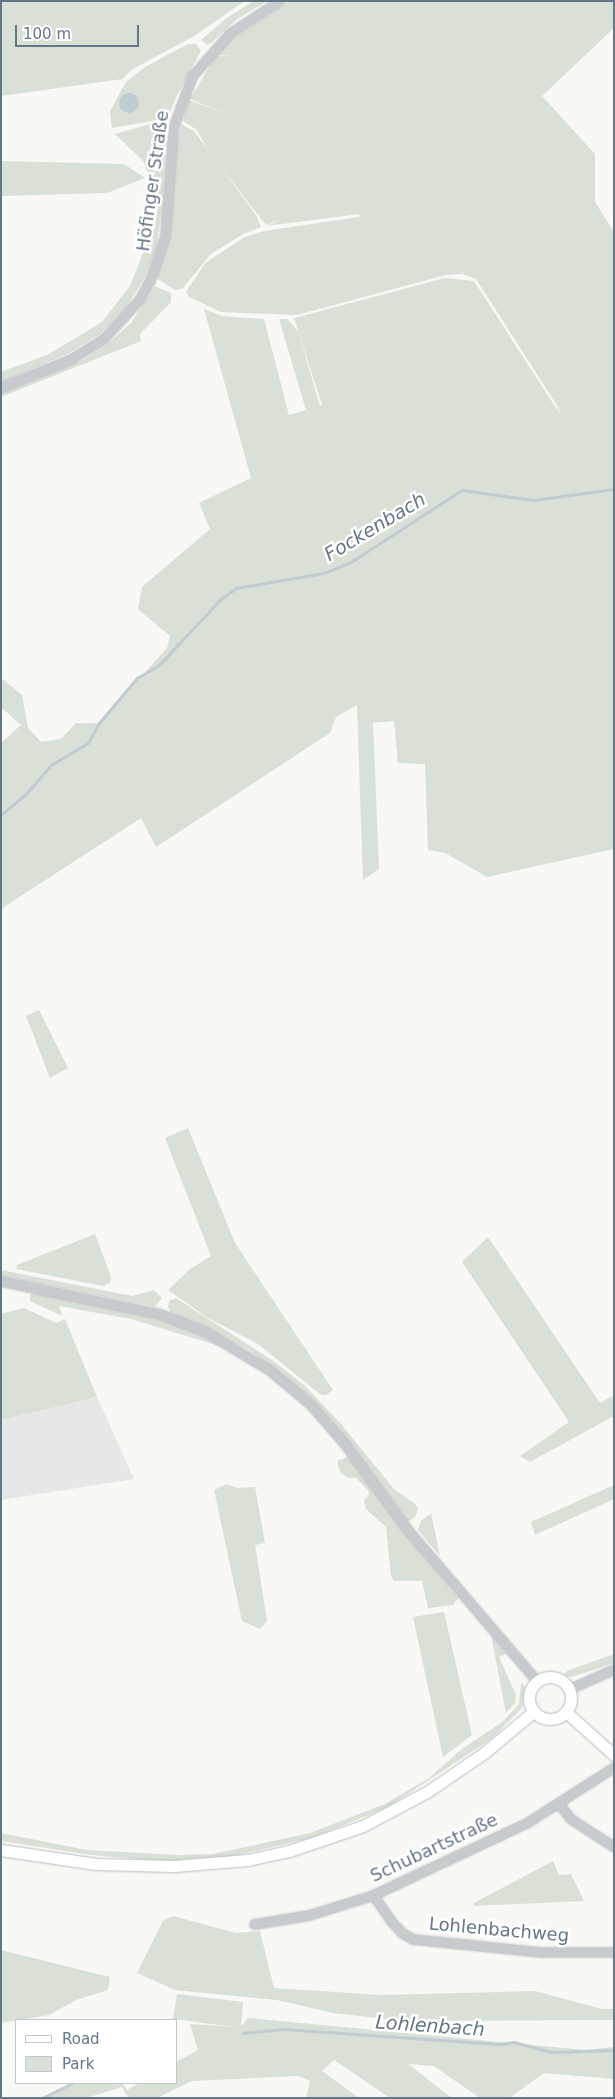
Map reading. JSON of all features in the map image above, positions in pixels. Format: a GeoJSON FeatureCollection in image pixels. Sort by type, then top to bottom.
{"type":"FeatureCollection","features":[{"type":"Feature","properties":{"kind":"main road"},"geometry":{"type":"LineString","coordinates":[[555,1677],[569,1689],[571,1698],[566,1712],[557,1718],[547,1719],[533,1712],[529,1696],[537,1681],[555,1677]]}},
{"type":"Feature","properties":{"kind":"main road"},"geometry":{"type":"LineString","coordinates":[[1,1850],[96,1864],[174,1866],[248,1860],[289,1851],[362,1826],[427,1792],[484,1753],[533,1712]]}},
{"type":"Feature","properties":{"kind":"main road"},"geometry":{"type":"LineString","coordinates":[[566,1712],[614,1755]]}},
{"type":"Feature","properties":{"kind":"street","name":"Höfinger Straße"},"geometry":{"type":"LineString","coordinates":[[1,387],[71,359],[103,339],[139,300],[150,280],[165,236],[173,128],[192,76],[208,54],[230,33],[279,1]]}},
{"type":"Feature","properties":{"kind":"street"},"geometry":{"type":"LineString","coordinates":[[1,1281],[160,1314],[204,1331],[268,1369],[310,1404],[344,1443],[407,1529],[537,1681]]}},
{"type":"Feature","properties":{"kind":"street"},"geometry":{"type":"LineString","coordinates":[[569,1689],[614,1669]]}},
{"type":"Feature","properties":{"kind":"street","name":"Schubartstraße"},"geometry":{"type":"LineString","coordinates":[[254,1924],[309,1915],[373,1895],[528,1822],[614,1767]]}},
{"type":"Feature","properties":{"kind":"street"},"geometry":{"type":"LineString","coordinates":[[558,1803],[571,1820],[614,1846]]}},
{"type":"Feature","properties":{"kind":"street","name":"Lohlenbachweg"},"geometry":{"type":"LineString","coordinates":[[373,1895],[391,1921],[402,1933],[413,1939],[542,1952],[614,1952]]}},
{"type":"Feature","properties":{"kind":"shaded area"},"geometry":{"type":"Polygon","coordinates":[[[129,93],[136,96],[139,103],[136,110],[129,113],[122,110],[119,103],[122,96],[129,93]]]}},
{"type":"Feature","properties":{"kind":"shaded area"},"geometry":{"type":"Polygon","coordinates":[[[97,1397],[134,1479],[1,1500],[1,1420],[97,1397]]]}},
{"type":"Feature","properties":{"kind":"green space"},"geometry":{"type":"Polygon","coordinates":[[[1,1],[245,1],[194,36],[131,70],[123,79],[1,96],[1,1]]]}},
{"type":"Feature","properties":{"kind":"green space"},"geometry":{"type":"Polygon","coordinates":[[[254,1],[267,1],[236,20],[211,43],[207,45],[201,40],[228,17],[254,1]]]}},
{"type":"Feature","properties":{"kind":"green space"},"geometry":{"type":"Polygon","coordinates":[[[290,1],[614,1],[614,28],[542,96],[595,154],[595,202],[614,232],[614,849],[487,877],[445,853],[428,850],[425,764],[398,763],[394,721],[373,723],[379,869],[363,880],[357,705],[336,717],[330,733],[156,847],[141,818],[1,909],[1,743],[21,725],[2,708],[1,678],[22,695],[28,728],[41,742],[61,739],[76,723],[99,723],[167,648],[170,636],[138,609],[142,587],[210,529],[199,503],[251,478],[204,309],[222,316],[264,319],[289,415],[306,410],[279,319],[287,319],[298,331],[320,406],[322,405],[294,318],[445,278],[474,281],[556,408],[531,415],[557,408],[561,416],[558,407],[476,279],[462,274],[465,268],[461,274],[446,275],[297,315],[221,312],[189,297],[186,292],[205,263],[245,237],[264,231],[359,217],[359,214],[267,226],[281,219],[266,225],[209,152],[197,130],[183,121],[189,100],[218,111],[253,116],[219,111],[190,99],[216,56],[231,55],[216,55],[231,40],[290,1]]]}},
{"type":"Feature","properties":{"kind":"green space"},"geometry":{"type":"Polygon","coordinates":[[[188,44],[196,44],[201,51],[176,97],[168,118],[112,128],[110,111],[126,82],[145,67],[188,44]]]}},
{"type":"Feature","properties":{"kind":"green space"},"geometry":{"type":"Polygon","coordinates":[[[158,122],[167,122],[162,208],[157,245],[145,277],[127,306],[100,334],[69,353],[1,382],[1,372],[49,354],[102,322],[130,286],[145,248],[151,222],[152,182],[143,161],[115,134],[158,122]]]}},
{"type":"Feature","properties":{"kind":"green space"},"geometry":{"type":"Polygon","coordinates":[[[181,124],[194,131],[256,215],[261,227],[243,234],[211,254],[182,289],[175,290],[156,278],[169,237],[175,152],[181,124]]]}},
{"type":"Feature","properties":{"kind":"green space"},"geometry":{"type":"Polygon","coordinates":[[[1,161],[124,164],[145,178],[107,193],[1,196],[1,161]]]}},
{"type":"Feature","properties":{"kind":"green space"},"geometry":{"type":"Polygon","coordinates":[[[155,286],[171,293],[171,302],[140,334],[141,341],[1,397],[1,393],[81,361],[105,346],[131,323],[155,286]]]}},
{"type":"Feature","properties":{"kind":"green space"},"geometry":{"type":"Polygon","coordinates":[[[39,1010],[68,1068],[50,1078],[26,1016],[39,1010]]]}},
{"type":"Feature","properties":{"kind":"green space"},"geometry":{"type":"Polygon","coordinates":[[[188,1128],[235,1243],[333,1390],[326,1395],[321,1395],[258,1344],[208,1318],[168,1290],[190,1269],[211,1256],[165,1138],[188,1128]]]}},
{"type":"Feature","properties":{"kind":"green space"},"geometry":{"type":"Polygon","coordinates":[[[95,1234],[111,1277],[110,1283],[103,1286],[16,1269],[17,1265],[95,1234]]]}},
{"type":"Feature","properties":{"kind":"green space"},"geometry":{"type":"Polygon","coordinates":[[[488,1237],[600,1403],[614,1395],[614,1416],[530,1462],[520,1456],[569,1422],[462,1262],[488,1237]]]}},
{"type":"Feature","properties":{"kind":"green space"},"geometry":{"type":"Polygon","coordinates":[[[1,1270],[132,1296],[154,1290],[162,1298],[155,1307],[1,1276],[1,1270]]]}},
{"type":"Feature","properties":{"kind":"green space"},"geometry":{"type":"Polygon","coordinates":[[[35,1292],[163,1320],[191,1330],[219,1346],[131,1319],[59,1306],[62,1316],[30,1301],[30,1295],[35,1292]]]}},
{"type":"Feature","properties":{"kind":"green space"},"geometry":{"type":"Polygon","coordinates":[[[176,1298],[275,1362],[306,1387],[341,1424],[394,1489],[415,1504],[418,1509],[415,1517],[408,1522],[338,1429],[307,1395],[249,1350],[171,1313],[168,1307],[169,1301],[176,1298]]]}},
{"type":"Feature","properties":{"kind":"green space"},"geometry":{"type":"Polygon","coordinates":[[[24,1308],[56,1323],[65,1319],[97,1397],[1,1420],[1,1314],[24,1308]]]}},
{"type":"Feature","properties":{"kind":"green space"},"geometry":{"type":"Polygon","coordinates":[[[349,1457],[403,1531],[458,1598],[453,1605],[428,1608],[422,1581],[394,1581],[391,1576],[386,1527],[366,1509],[364,1500],[369,1495],[368,1490],[356,1478],[348,1478],[341,1473],[338,1466],[338,1460],[349,1457]]]}},
{"type":"Feature","properties":{"kind":"green space"},"geometry":{"type":"Polygon","coordinates":[[[227,1484],[237,1488],[255,1487],[265,1543],[255,1545],[267,1621],[260,1629],[242,1621],[214,1490],[227,1484]]]}},
{"type":"Feature","properties":{"kind":"green space"},"geometry":{"type":"Polygon","coordinates":[[[614,1485],[614,1499],[535,1535],[531,1522],[614,1485]]]}},
{"type":"Feature","properties":{"kind":"green space"},"geometry":{"type":"Polygon","coordinates":[[[431,1513],[440,1556],[418,1530],[421,1521],[431,1513]]]}},
{"type":"Feature","properties":{"kind":"green space"},"geometry":{"type":"Polygon","coordinates":[[[444,1612],[472,1735],[443,1757],[413,1617],[444,1612]]]}},
{"type":"Feature","properties":{"kind":"green space"},"geometry":{"type":"Polygon","coordinates":[[[491,1635],[506,1654],[499,1657],[516,1695],[515,1703],[506,1713],[491,1635]]]}},
{"type":"Feature","properties":{"kind":"green space"},"geometry":{"type":"Polygon","coordinates":[[[614,1654],[614,1663],[572,1677],[563,1676],[567,1671],[614,1654]]]}},
{"type":"Feature","properties":{"kind":"green space"},"geometry":{"type":"Polygon","coordinates":[[[521,1683],[525,1687],[522,1708],[491,1739],[388,1807],[311,1838],[233,1856],[163,1861],[92,1855],[1,1841],[1,1833],[87,1850],[177,1855],[213,1854],[310,1833],[385,1804],[429,1778],[462,1749],[502,1722],[519,1704],[521,1683]]]}},
{"type":"Feature","properties":{"kind":"green space"},"geometry":{"type":"Polygon","coordinates":[[[553,1861],[559,1875],[571,1874],[584,1901],[473,1906],[474,1903],[553,1861]]]}},
{"type":"Feature","properties":{"kind":"green space"},"geometry":{"type":"Polygon","coordinates":[[[173,1916],[236,1933],[260,1931],[274,1988],[381,1995],[535,1991],[602,2009],[614,2009],[614,2020],[404,2021],[333,2013],[277,2000],[175,1990],[137,1973],[163,1921],[173,1916]]]}},
{"type":"Feature","properties":{"kind":"green space"},"geometry":{"type":"Polygon","coordinates":[[[1,1950],[110,1977],[108,1990],[76,2000],[49,2015],[15,2019],[15,2021],[1,2023],[1,1950]]]}},
{"type":"Feature","properties":{"kind":"green space"},"geometry":{"type":"Polygon","coordinates":[[[177,1994],[243,2002],[241,2026],[248,2018],[585,2050],[614,2047],[614,2079],[544,2073],[509,2098],[480,2098],[434,2066],[408,2064],[452,2098],[390,2098],[334,2060],[322,2071],[359,2098],[306,2098],[310,2081],[298,2076],[192,2081],[157,2098],[128,2098],[122,2087],[86,2098],[45,2098],[76,2084],[123,2084],[127,2090],[137,2084],[178,2084],[178,2061],[198,2050],[190,2024],[235,2027],[173,2019],[177,1994]]]}},
{"type":"Feature","properties":{"kind":"waterway","name":"Fockenbach"},"geometry":{"type":"LineString","coordinates":[[1,815],[25,795],[51,765],[88,743],[99,723],[137,678],[158,666],[221,599],[236,588],[324,573],[351,562],[462,490],[533,500],[614,489]]}},
{"type":"Feature","properties":{"kind":"waterway","name":"Lohlenbach"},"geometry":{"type":"LineString","coordinates":[[243,2033],[284,2029],[500,2044],[514,2042],[552,2052],[614,2050]]}},
{"type":"Feature","properties":{"kind":"waterway"},"geometry":{"type":"LineString","coordinates":[[42,2098],[71,2084]]}}]}
